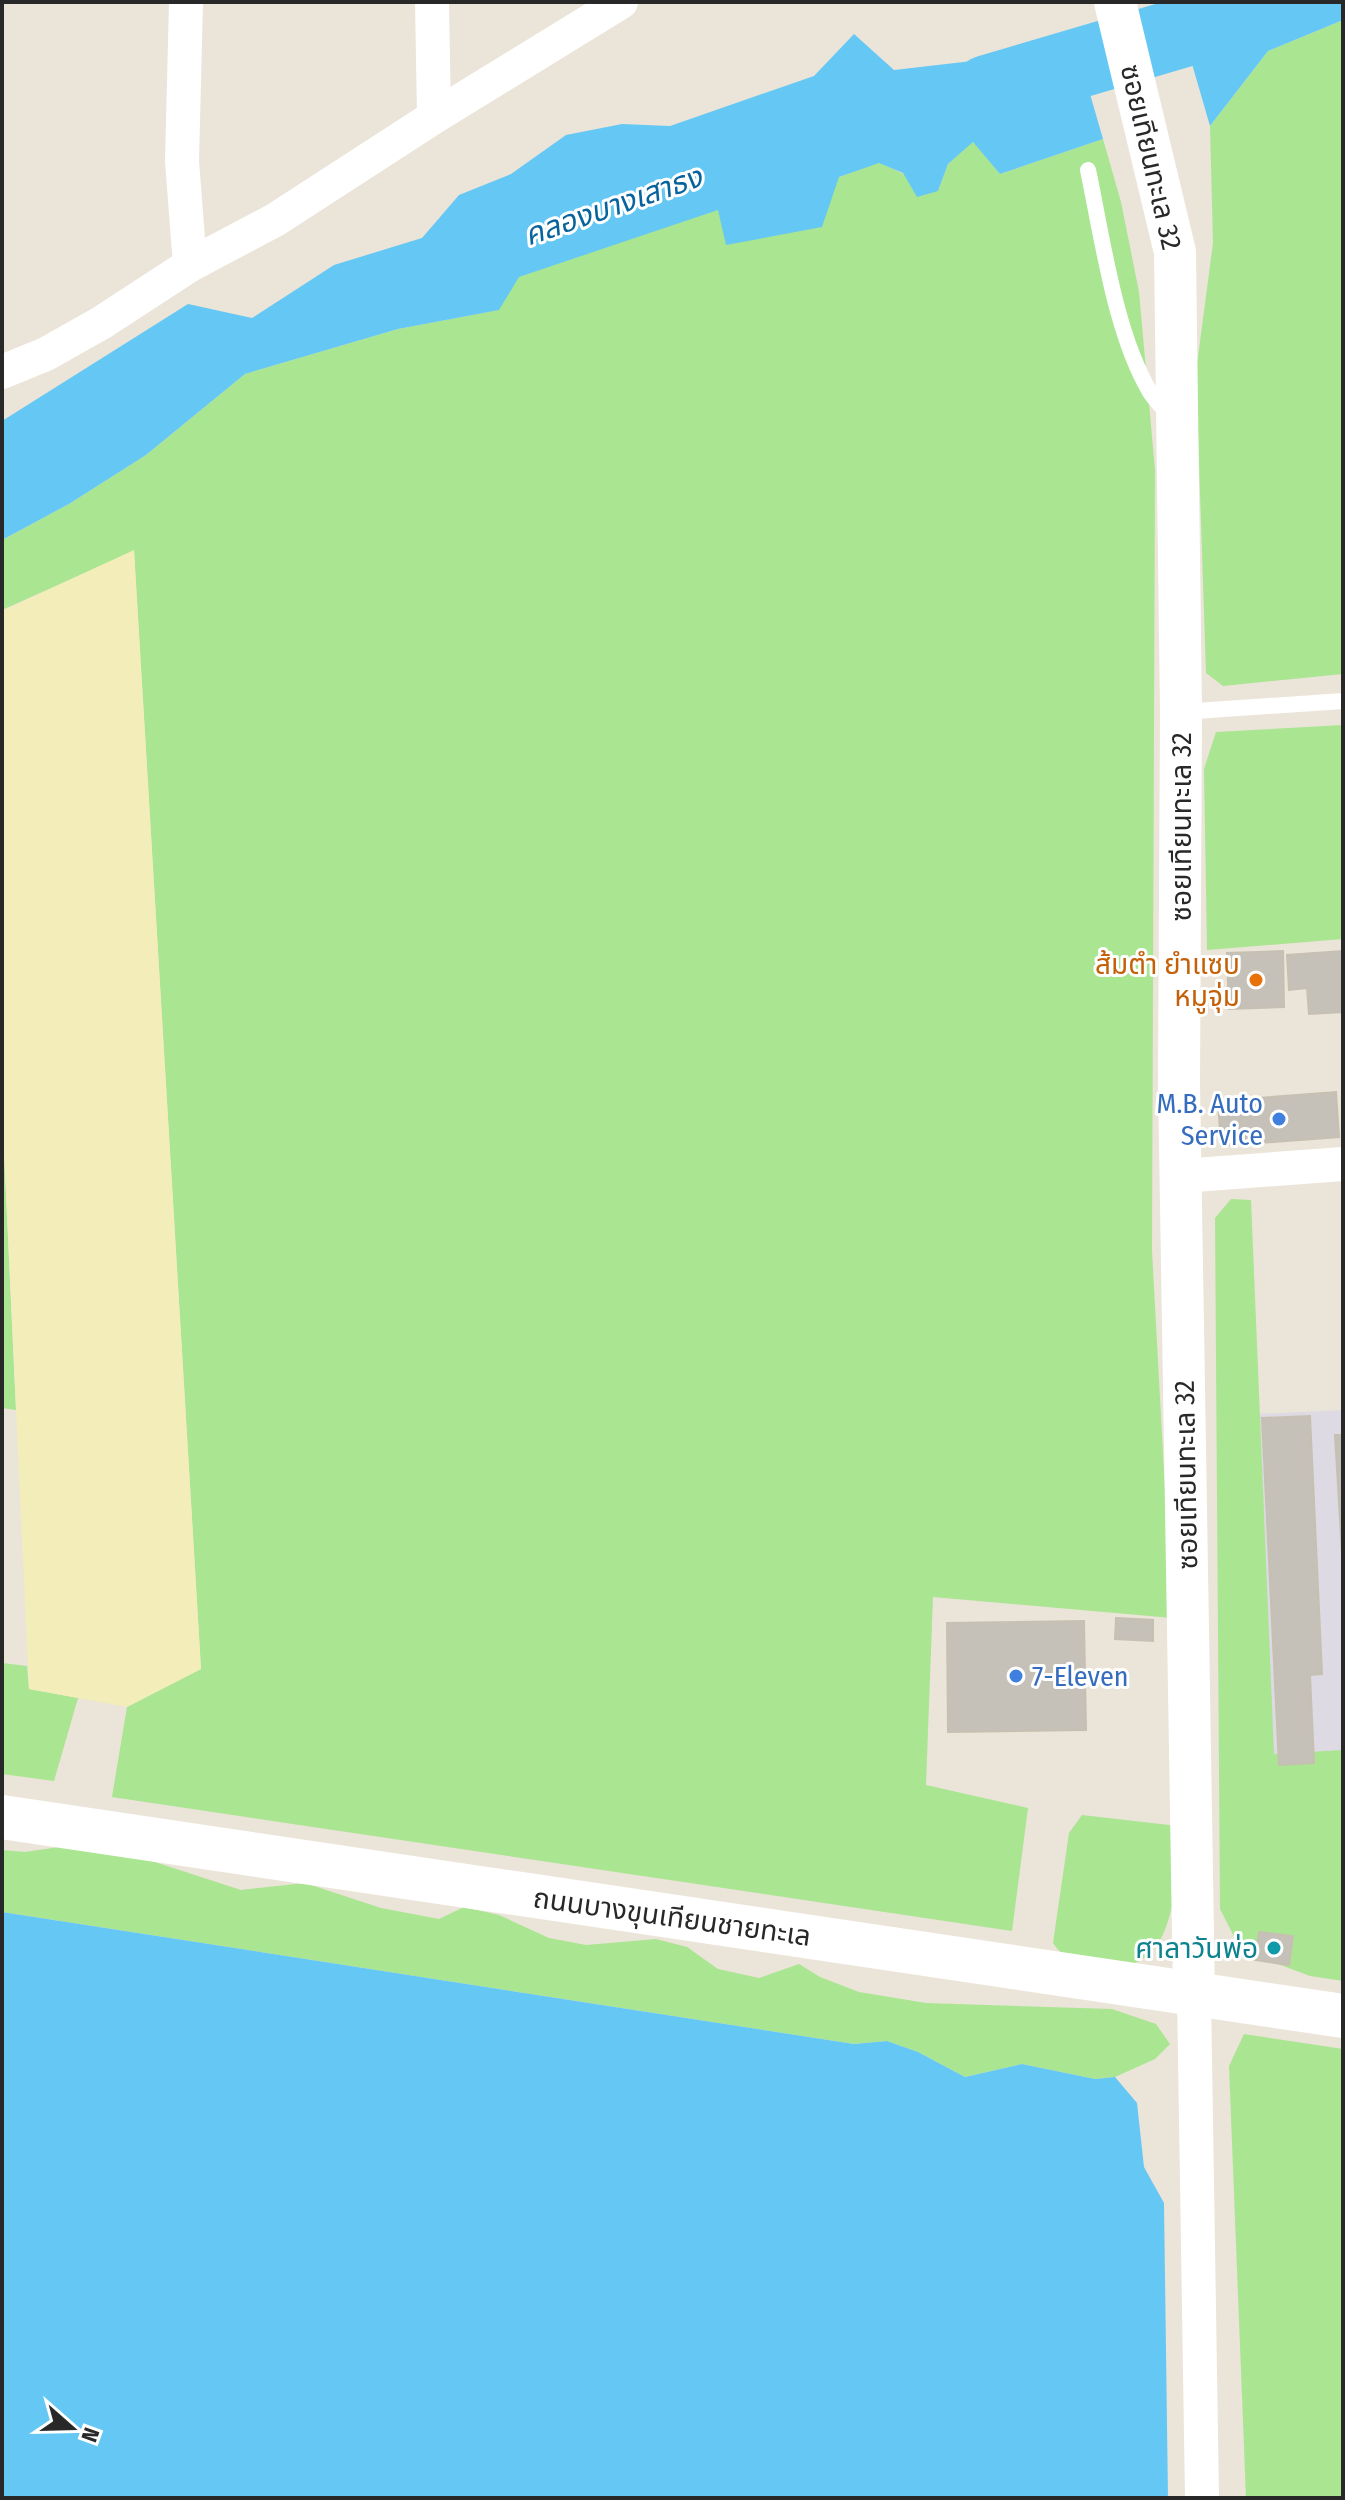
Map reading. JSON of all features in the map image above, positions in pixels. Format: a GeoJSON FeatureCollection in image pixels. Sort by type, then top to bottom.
{"type":"FeatureCollection","features":[{"type":"Feature","properties":{"kind":"main road","name":"ถนนบางขุนเทียนชายทะเล"},"geometry":{"type":"LineString","coordinates":[[2,1817],[1343,2016]]}},
{"type":"Feature","properties":{"kind":"street"},"geometry":{"type":"LineString","coordinates":[[186,2],[182,161],[190,265]]}},
{"type":"Feature","properties":{"kind":"street"},"geometry":{"type":"LineString","coordinates":[[432,2],[434,117]]}},
{"type":"Feature","properties":{"kind":"street"},"geometry":{"type":"LineString","coordinates":[[2,372],[46,354],[190,265],[275,220],[621,2]]}},
{"type":"Feature","properties":{"kind":"street","name":"ซอยเทียนทะเล 32"},"geometry":{"type":"LineString","coordinates":[[1115,2],[1175,252],[1181,712],[1179,1084],[1194,1994]]}},
{"type":"Feature","properties":{"kind":"street"},"geometry":{"type":"LineString","coordinates":[[1181,1176],[1343,1164]]}},
{"type":"Feature","properties":{"kind":"street"},"geometry":{"type":"LineString","coordinates":[[1194,1994],[1202,2498]]}},
{"type":"Feature","properties":{"kind":"lane"},"geometry":{"type":"LineString","coordinates":[[1088,170],[1116,300],[1133,353],[1150,393],[1177,425]]}},
{"type":"Feature","properties":{"kind":"lane"},"geometry":{"type":"LineString","coordinates":[[1181,712],[1343,701]]}},
{"type":"Feature","properties":{"kind":"shaded area"},"geometry":{"type":"Polygon","coordinates":[[[1343,1410],[1343,1885],[1279,1880],[1258,1414],[1343,1410]]]}},
{"type":"Feature","properties":{"kind":"green space"},"geometry":{"type":"Polygon","coordinates":[[[1343,20],[1343,674],[1223,686],[1206,673],[1196,372],[1213,243],[1210,126],[1268,51],[1343,20]]]}},
{"type":"Feature","properties":{"kind":"green space"},"geometry":{"type":"Polygon","coordinates":[[[1103,139],[1121,202],[1139,292],[1155,470],[1152,1251],[1172,1618],[933,1597],[926,1785],[1028,1808],[1012,1931],[112,1797],[127,1707],[201,1669],[134,551],[2,610],[2,540],[69,504],[146,455],[245,374],[398,329],[498,310],[518,277],[718,209],[839,177],[879,162],[938,191],[948,164],[973,141],[1000,174],[1103,139]]]}},
{"type":"Feature","properties":{"kind":"green space"},"geometry":{"type":"Polygon","coordinates":[[[1343,725],[1343,939],[1207,950],[1204,769],[1216,732],[1343,725]]]}},
{"type":"Feature","properties":{"kind":"green space"},"geometry":{"type":"Polygon","coordinates":[[[2,1108],[16,1410],[2,1408],[2,1108]]]}},
{"type":"Feature","properties":{"kind":"green space"},"geometry":{"type":"Polygon","coordinates":[[[1231,1199],[1251,1200],[1274,1754],[1343,1750],[1343,1981],[1310,1976],[1241,1950],[1220,1909],[1215,1218],[1231,1199]]]}},
{"type":"Feature","properties":{"kind":"green space"},"geometry":{"type":"Polygon","coordinates":[[[2,1663],[27,1666],[29,1689],[78,1698],[54,1781],[2,1774],[2,1663]]]}},
{"type":"Feature","properties":{"kind":"green space"},"geometry":{"type":"Polygon","coordinates":[[[1082,1815],[1178,1826],[1175,1887],[1165,1929],[1156,1946],[1143,1959],[1125,1966],[1107,1968],[1079,1962],[1068,1958],[1053,1943],[1069,1833],[1082,1815]]]}},
{"type":"Feature","properties":{"kind":"green space"},"geometry":{"type":"Polygon","coordinates":[[[66,1846],[115,1849],[241,1890],[305,1883],[381,1908],[439,1919],[464,1907],[499,1915],[549,1938],[586,1945],[656,1939],[687,1947],[718,1969],[759,1978],[799,1964],[820,1977],[859,1992],[926,2003],[1112,2009],[1156,2024],[1170,2044],[1155,2059],[1115,2077],[1095,2079],[1022,2064],[965,2077],[918,2052],[887,2041],[854,2044],[2,1912],[2,1850],[25,1852],[66,1846]]]}},
{"type":"Feature","properties":{"kind":"green space"},"geometry":{"type":"Polygon","coordinates":[[[1244,2034],[1343,2049],[1343,2498],[1246,2498],[1229,2066],[1244,2034]]]}},
{"type":"Feature","properties":{"kind":"sand"},"geometry":{"type":"Polygon","coordinates":[[[134,550],[201,1669],[127,1707],[29,1689],[2,1108],[2,611],[134,550]]]}},
{"type":"Feature","properties":{"kind":"water"},"geometry":{"type":"Polygon","coordinates":[[[1174,2],[1343,2],[1343,20],[1268,51],[1210,126],[1174,2]]]}},
{"type":"Feature","properties":{"kind":"water"},"geometry":{"type":"Polygon","coordinates":[[[854,34],[894,70],[1077,49],[1103,139],[1000,174],[973,142],[948,164],[938,191],[917,197],[903,173],[879,163],[839,177],[822,227],[726,245],[718,210],[519,277],[499,310],[398,329],[245,374],[146,455],[69,504],[2,540],[2,421],[188,304],[252,318],[334,265],[422,238],[459,195],[511,174],[566,135],[622,124],[670,126],[814,76],[854,34]]]}},
{"type":"Feature","properties":{"kind":"water"},"geometry":{"type":"Polygon","coordinates":[[[2,1912],[854,2044],[887,2041],[918,2052],[965,2077],[1022,2064],[1095,2079],[1115,2077],[1137,2103],[1144,2167],[1164,2203],[1168,2498],[2,2498],[2,1912]]]}},
{"type":"Feature","properties":{"kind":"pier"},"geometry":{"type":"Polygon","coordinates":[[[1170,2],[1174,2],[1210,130],[1206,127],[1170,2]]]}},
{"type":"Feature","properties":{"kind":"building","name":"ส้มตำ ยำแซบ หมูจุ่ม"},"geometry":{"type":"Polygon","coordinates":[[[1283,951],[1284,1007],[1229,1009],[1227,953],[1283,951]]]}},
{"type":"Feature","properties":{"kind":"building"},"geometry":{"type":"Polygon","coordinates":[[[1343,951],[1343,1012],[1309,1014],[1307,988],[1289,990],[1287,955],[1343,951]]]}},
{"type":"Feature","properties":{"kind":"building","name":"M.B. Auto Service"},"geometry":{"type":"Polygon","coordinates":[[[1336,1092],[1339,1137],[1221,1146],[1218,1101],[1336,1092]]]}},
{"type":"Feature","properties":{"kind":"building"},"geometry":{"type":"Polygon","coordinates":[[[1310,1416],[1322,1674],[1310,1675],[1314,1763],[1279,1765],[1262,1418],[1310,1416]]]}},
{"type":"Feature","properties":{"kind":"building"},"geometry":{"type":"Polygon","coordinates":[[[1335,1435],[1343,1435],[1343,1570],[1335,1435]]]}},
{"type":"Feature","properties":{"kind":"building"},"geometry":{"type":"Polygon","coordinates":[[[1116,1618],[1153,1620],[1153,1641],[1115,1639],[1116,1618]]]}},
{"type":"Feature","properties":{"kind":"building","name":"7-Eleven"},"geometry":{"type":"Polygon","coordinates":[[[1084,1621],[1086,1730],[948,1732],[947,1623],[1084,1621]]]}},
{"type":"Feature","properties":{"kind":"building","name":"ศาลาวันพ่อ"},"geometry":{"type":"Polygon","coordinates":[[[1259,1932],[1293,1936],[1289,1965],[1255,1960],[1259,1932]]]}},
{"type":"Feature","properties":{"kind":"waterway","name":"คลองบางเสาธง"},"geometry":{"type":"LineString","coordinates":[[987,90],[1191,30],[1268,2]]}},
{"type":"Feature","properties":{"kind":"place","name":"ส้มตำ ยำแซบ หมูจุ่ม"},"geometry":{"type":"Point","coordinates":[1256,980]}},
{"type":"Feature","properties":{"kind":"place","name":"M.B. Auto Service"},"geometry":{"type":"Point","coordinates":[1279,1119]}},
{"type":"Feature","properties":{"kind":"place","name":"7-Eleven"},"geometry":{"type":"Point","coordinates":[1016,1676]}},
{"type":"Feature","properties":{"kind":"place","name":"ศาลาวันพ่อ"},"geometry":{"type":"Point","coordinates":[1274,1948]}}]}
